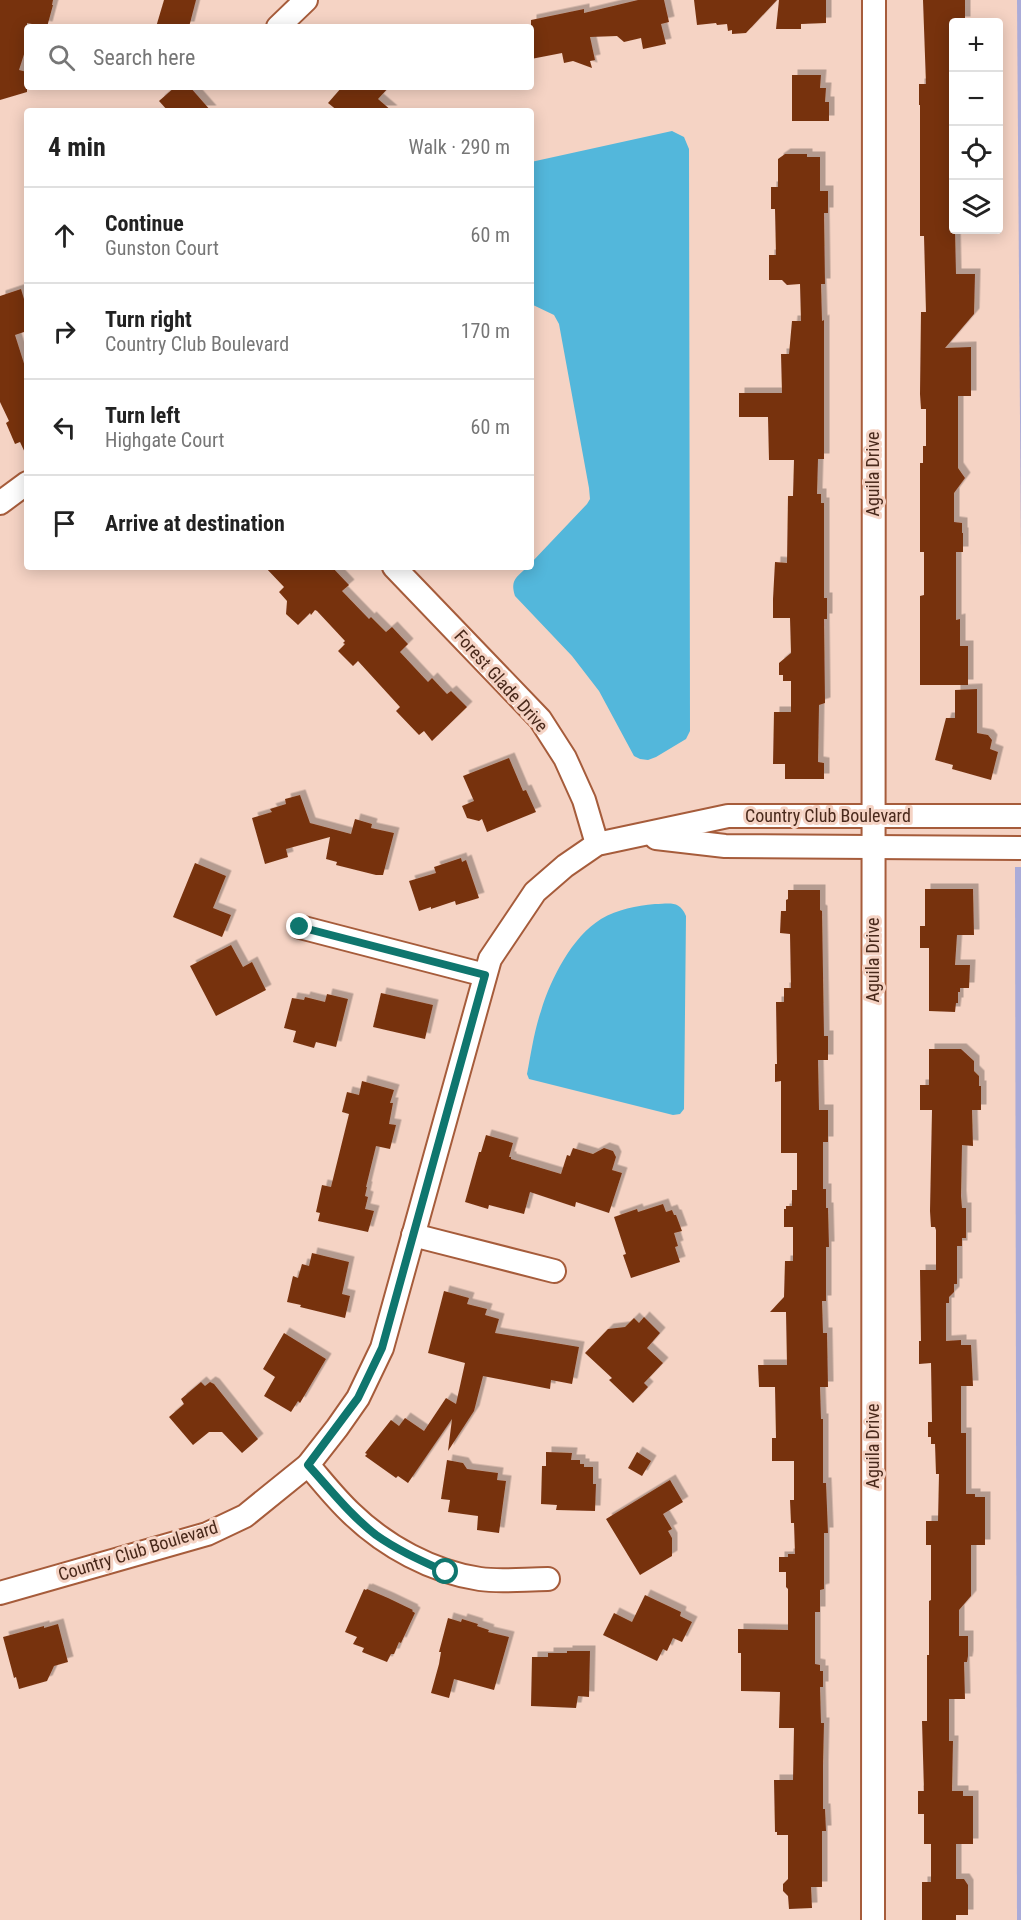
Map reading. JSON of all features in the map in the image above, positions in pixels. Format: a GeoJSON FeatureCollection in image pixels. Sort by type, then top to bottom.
{"type":"FeatureCollection","features":[{"type":"Feature","properties":{"kind":"street"},"geometry":{"type":"LineString","coordinates":[[282,24],[306,0]]}},
{"type":"Feature","properties":{"kind":"street","name":"Aguila Drive"},"geometry":{"type":"LineString","coordinates":[[873,1920],[874,0]]}},
{"type":"Feature","properties":{"kind":"street"},"geometry":{"type":"LineString","coordinates":[[0,501],[24,485]]}},
{"type":"Feature","properties":{"kind":"street","name":"Forest Glade Drive"},"geometry":{"type":"LineString","coordinates":[[397,570],[540,719],[565,758],[584,800],[597,844]]}},
{"type":"Feature","properties":{"kind":"street","name":"Country Club Boulevard"},"geometry":{"type":"LineString","coordinates":[[0,1593],[207,1534],[245,1516],[308,1465],[358,1398],[382,1348],[490,958],[535,892],[565,866],[597,844],[728,816],[1021,816]]}},
{"type":"Feature","properties":{"kind":"street","name":"Country Club Boulevard"},"geometry":{"type":"LineString","coordinates":[[637,836],[725,846],[1021,848]]}},
{"type":"Feature","properties":{"kind":"street"},"geometry":{"type":"LineString","coordinates":[[300,927],[485,975]]}},
{"type":"Feature","properties":{"kind":"street"},"geometry":{"type":"LineString","coordinates":[[413,1235],[554,1271]]}},
{"type":"Feature","properties":{"kind":"street"},"geometry":{"type":"LineString","coordinates":[[308,1465],[350,1512],[377,1535],[419,1560],[446,1572],[482,1580],[548,1579]]}},
{"type":"Feature","properties":{"kind":"shaded area"},"geometry":{"type":"Polygon","coordinates":[[[1017,0],[1021,0],[1021,558],[1017,0]]]}},
{"type":"Feature","properties":{"kind":"shaded area"},"geometry":{"type":"Polygon","coordinates":[[[672,131],[684,137],[689,149],[690,731],[686,739],[648,760],[634,756],[599,691],[572,656],[515,596],[513,586],[517,577],[524,570],[534,570],[534,560],[590,499],[559,324],[554,315],[534,305],[534,161],[672,131]]]}},
{"type":"Feature","properties":{"kind":"shaded area"},"geometry":{"type":"Polygon","coordinates":[[[1015,867],[1021,867],[1021,1920],[1017,1920],[1015,867]]]}},
{"type":"Feature","properties":{"kind":"shaded area"},"geometry":{"type":"Polygon","coordinates":[[[655,904],[677,905],[686,916],[684,1109],[680,1114],[673,1115],[529,1079],[527,1074],[541,1011],[557,972],[572,947],[601,919],[627,908],[655,904]]]}},
{"type":"Feature","properties":{"kind":"building"},"geometry":{"type":"Polygon","coordinates":[[[0,0],[53,0],[48,24],[24,24],[24,54],[19,70],[24,71],[24,90],[27,92],[0,100],[0,0]]]}},
{"type":"Feature","properties":{"kind":"building"},"geometry":{"type":"Polygon","coordinates":[[[164,0],[196,0],[190,24],[157,24],[164,0]]]}},
{"type":"Feature","properties":{"kind":"building"},"geometry":{"type":"Polygon","coordinates":[[[638,0],[664,0],[669,22],[661,24],[666,44],[643,49],[641,38],[624,42],[617,36],[590,37],[595,60],[590,61],[592,68],[573,61],[564,63],[562,53],[534,58],[534,24],[531,24],[531,20],[584,9],[584,13],[638,0]]]}},
{"type":"Feature","properties":{"kind":"building"},"geometry":{"type":"Polygon","coordinates":[[[694,0],[777,0],[746,33],[732,34],[732,30],[728,31],[727,24],[697,25],[694,0]]]}},
{"type":"Feature","properties":{"kind":"building"},"geometry":{"type":"Polygon","coordinates":[[[779,0],[826,0],[826,23],[801,24],[801,29],[776,29],[779,0]]]}},
{"type":"Feature","properties":{"kind":"building"},"geometry":{"type":"Polygon","coordinates":[[[923,0],[965,0],[965,18],[949,18],[949,234],[955,234],[956,274],[975,274],[974,314],[945,348],[971,347],[971,396],[958,396],[958,468],[965,478],[954,493],[954,522],[962,523],[963,533],[963,552],[956,552],[956,620],[960,619],[960,646],[968,646],[968,685],[920,685],[920,596],[924,595],[924,552],[920,552],[920,463],[923,463],[923,446],[926,446],[926,409],[921,409],[920,394],[921,312],[926,312],[924,236],[920,236],[919,84],[926,84],[923,0]]]}},
{"type":"Feature","properties":{"kind":"building"},"geometry":{"type":"Polygon","coordinates":[[[792,75],[821,75],[820,88],[826,88],[825,102],[829,102],[829,121],[792,121],[792,75]]]}},
{"type":"Feature","properties":{"kind":"building"},"geometry":{"type":"Polygon","coordinates":[[[172,90],[193,90],[208,108],[165,108],[159,101],[172,90]]]}},
{"type":"Feature","properties":{"kind":"building"},"geometry":{"type":"Polygon","coordinates":[[[339,90],[386,90],[378,99],[388,108],[334,108],[328,103],[339,90]]]}},
{"type":"Feature","properties":{"kind":"building"},"geometry":{"type":"Polygon","coordinates":[[[785,154],[807,154],[807,157],[820,157],[820,191],[828,191],[828,213],[824,213],[825,284],[821,284],[822,321],[824,320],[824,459],[818,459],[817,494],[821,494],[821,503],[824,503],[824,598],[827,598],[827,619],[824,619],[825,703],[819,705],[818,762],[824,763],[824,779],[785,779],[785,764],[773,764],[774,712],[791,712],[791,681],[783,681],[783,675],[779,675],[779,663],[791,653],[790,618],[773,618],[773,599],[775,562],[787,563],[788,496],[793,496],[794,460],[769,460],[768,417],[739,417],[739,393],[782,393],[781,354],[789,354],[792,321],[801,321],[800,284],[787,285],[782,280],[769,280],[769,255],[776,255],[775,209],[771,209],[771,187],[778,187],[778,159],[785,154]]]}},
{"type":"Feature","properties":{"kind":"building"},"geometry":{"type":"Polygon","coordinates":[[[21,289],[24,299],[24,332],[15,335],[24,364],[24,451],[20,442],[15,444],[6,423],[9,421],[0,402],[0,296],[21,289]]]}},
{"type":"Feature","properties":{"kind":"building"},"geometry":{"type":"Polygon","coordinates":[[[268,570],[335,570],[349,585],[342,591],[369,619],[371,617],[386,632],[392,627],[408,644],[400,652],[428,682],[432,678],[447,694],[451,691],[467,707],[432,741],[424,731],[419,735],[396,711],[400,707],[358,661],[353,666],[338,651],[345,641],[317,611],[315,610],[311,615],[310,613],[298,625],[286,614],[287,601],[279,592],[284,587],[268,570]]]}},
{"type":"Feature","properties":{"kind":"building"},"geometry":{"type":"Polygon","coordinates":[[[977,689],[977,733],[988,735],[992,740],[990,749],[998,752],[991,780],[952,769],[953,765],[935,760],[946,718],[955,718],[955,690],[977,689]]]}},
{"type":"Feature","properties":{"kind":"building"},"geometry":{"type":"Polygon","coordinates":[[[509,758],[523,791],[526,790],[536,812],[487,832],[482,819],[479,821],[467,818],[462,806],[474,801],[463,776],[509,758]]]}},
{"type":"Feature","properties":{"kind":"building"},"geometry":{"type":"Polygon","coordinates":[[[300,795],[310,823],[351,834],[355,819],[372,824],[371,828],[394,833],[383,875],[336,865],[337,862],[326,859],[330,837],[286,849],[288,857],[265,864],[252,818],[272,812],[270,809],[286,804],[285,799],[300,795]]]}},
{"type":"Feature","properties":{"kind":"building"},"geometry":{"type":"Polygon","coordinates":[[[461,858],[462,862],[466,860],[479,898],[456,905],[455,901],[419,911],[409,881],[436,873],[434,867],[461,858]]]}},
{"type":"Feature","properties":{"kind":"building"},"geometry":{"type":"Polygon","coordinates":[[[195,863],[226,876],[213,908],[231,915],[222,937],[173,917],[195,863]]]}},
{"type":"Feature","properties":{"kind":"building"},"geometry":{"type":"Polygon","coordinates":[[[925,889],[973,889],[974,935],[957,935],[955,965],[970,965],[969,988],[960,988],[955,1012],[929,1011],[929,948],[920,948],[920,926],[925,926],[925,889]]]}},
{"type":"Feature","properties":{"kind":"building"},"geometry":{"type":"Polygon","coordinates":[[[788,890],[820,890],[824,1036],[828,1036],[828,1060],[818,1060],[819,1110],[828,1110],[828,1142],[823,1142],[823,1189],[826,1189],[826,1208],[828,1208],[829,1247],[826,1247],[826,1301],[822,1301],[823,1333],[827,1333],[828,1387],[820,1387],[821,1419],[823,1419],[823,1483],[826,1483],[828,1533],[824,1533],[824,1589],[820,1590],[820,1612],[815,1612],[815,1664],[820,1665],[820,1671],[823,1671],[823,1687],[820,1687],[821,1723],[824,1723],[823,1809],[825,1809],[826,1831],[822,1831],[822,1887],[811,1887],[812,1908],[789,1909],[788,1896],[783,1891],[783,1884],[788,1879],[788,1835],[777,1835],[775,1832],[774,1780],[793,1780],[794,1728],[779,1728],[780,1692],[741,1691],[741,1653],[738,1653],[738,1629],[788,1630],[786,1572],[779,1572],[779,1557],[795,1554],[794,1523],[791,1523],[790,1500],[794,1500],[794,1461],[772,1461],[772,1438],[776,1438],[775,1387],[759,1387],[758,1365],[787,1365],[786,1312],[770,1312],[784,1297],[785,1261],[793,1261],[793,1227],[784,1227],[784,1209],[786,1206],[792,1206],[792,1190],[797,1190],[797,1153],[781,1153],[781,1081],[775,1082],[776,1002],[784,1002],[784,988],[791,988],[790,934],[780,933],[781,911],[786,911],[788,890]]]}},
{"type":"Feature","properties":{"kind":"building"},"geometry":{"type":"Polygon","coordinates":[[[231,945],[243,967],[252,962],[266,990],[216,1016],[190,966],[231,945]]]}},
{"type":"Feature","properties":{"kind":"building"},"geometry":{"type":"Polygon","coordinates":[[[381,993],[433,1005],[425,1039],[373,1027],[381,993]]]}},
{"type":"Feature","properties":{"kind":"building"},"geometry":{"type":"Polygon","coordinates":[[[327,994],[348,999],[336,1047],[316,1042],[314,1048],[293,1042],[296,1031],[284,1028],[292,998],[304,1000],[305,997],[325,1002],[327,994]]]}},
{"type":"Feature","properties":{"kind":"building"},"geometry":{"type":"Polygon","coordinates":[[[929,1049],[961,1049],[974,1061],[974,1071],[979,1076],[979,1086],[981,1086],[981,1110],[972,1110],[973,1146],[962,1145],[961,1196],[962,1208],[966,1208],[966,1238],[962,1238],[962,1246],[957,1246],[957,1284],[954,1284],[954,1292],[949,1297],[949,1303],[946,1303],[946,1341],[961,1340],[961,1345],[971,1345],[973,1386],[961,1386],[961,1433],[966,1433],[966,1494],[985,1497],[985,1545],[971,1545],[971,1596],[959,1610],[959,1636],[968,1636],[968,1656],[967,1662],[964,1662],[965,1699],[949,1699],[949,1741],[953,1741],[952,1791],[963,1791],[963,1796],[973,1796],[973,1844],[956,1844],[956,1879],[964,1879],[968,1885],[968,1915],[956,1915],[956,1920],[922,1920],[922,1882],[931,1882],[931,1844],[924,1844],[924,1814],[918,1814],[918,1791],[924,1791],[922,1721],[927,1721],[927,1655],[929,1655],[929,1601],[931,1600],[931,1545],[926,1545],[926,1521],[938,1521],[939,1474],[936,1474],[935,1444],[931,1444],[931,1437],[928,1437],[928,1422],[932,1422],[931,1363],[919,1364],[920,1270],[936,1270],[936,1230],[935,1227],[931,1227],[930,1211],[932,1110],[920,1110],[920,1085],[929,1085],[929,1049]]]}},
{"type":"Feature","properties":{"kind":"building"},"geometry":{"type":"Polygon","coordinates":[[[362,1081],[394,1090],[390,1103],[393,1103],[389,1124],[396,1125],[390,1149],[376,1146],[365,1196],[368,1197],[365,1209],[374,1211],[368,1232],[318,1221],[320,1213],[316,1212],[322,1185],[331,1187],[349,1114],[342,1112],[347,1092],[359,1095],[362,1081]]]}},
{"type":"Feature","properties":{"kind":"building"},"geometry":{"type":"Polygon","coordinates":[[[486,1135],[513,1143],[509,1157],[511,1159],[561,1174],[567,1155],[570,1156],[573,1148],[593,1154],[604,1148],[613,1151],[616,1157],[612,1170],[622,1173],[609,1213],[576,1202],[575,1207],[530,1192],[524,1214],[489,1205],[488,1209],[465,1202],[486,1135]]]}},
{"type":"Feature","properties":{"kind":"building"},"geometry":{"type":"Polygon","coordinates":[[[663,1204],[666,1212],[672,1210],[676,1215],[682,1231],[674,1233],[678,1246],[675,1247],[680,1262],[631,1278],[614,1217],[637,1209],[638,1212],[663,1204]]]}},
{"type":"Feature","properties":{"kind":"building"},"geometry":{"type":"Polygon","coordinates":[[[312,1253],[349,1262],[342,1294],[350,1296],[345,1318],[287,1302],[293,1276],[298,1278],[302,1264],[309,1266],[312,1253]]]}},
{"type":"Feature","properties":{"kind":"building"},"geometry":{"type":"Polygon","coordinates":[[[444,1291],[469,1298],[467,1304],[487,1309],[485,1315],[499,1319],[495,1333],[579,1347],[572,1384],[551,1380],[550,1389],[483,1376],[474,1411],[448,1451],[452,1419],[408,1483],[398,1476],[396,1478],[365,1456],[367,1454],[365,1453],[391,1420],[399,1426],[405,1418],[424,1431],[446,1398],[456,1404],[465,1363],[428,1353],[444,1291]]]}},
{"type":"Feature","properties":{"kind":"building"},"geometry":{"type":"Polygon","coordinates":[[[644,1317],[660,1333],[647,1348],[663,1363],[644,1383],[648,1387],[633,1403],[609,1380],[612,1378],[585,1353],[608,1329],[625,1327],[634,1318],[639,1323],[644,1317]]]}},
{"type":"Feature","properties":{"kind":"building"},"geometry":{"type":"Polygon","coordinates":[[[284,1333],[326,1359],[300,1403],[298,1401],[291,1412],[264,1396],[275,1377],[263,1369],[284,1333]]]}},
{"type":"Feature","properties":{"kind":"building"},"geometry":{"type":"Polygon","coordinates":[[[201,1382],[205,1386],[210,1382],[214,1384],[258,1439],[242,1453],[222,1432],[209,1432],[193,1445],[169,1417],[184,1404],[181,1399],[201,1382]]]}},
{"type":"Feature","properties":{"kind":"building"},"geometry":{"type":"Polygon","coordinates":[[[546,1452],[572,1453],[571,1460],[580,1460],[580,1464],[584,1464],[584,1467],[593,1467],[593,1484],[596,1484],[595,1511],[556,1510],[557,1505],[541,1504],[542,1466],[546,1466],[546,1452]]]}},
{"type":"Feature","properties":{"kind":"building"},"geometry":{"type":"Polygon","coordinates":[[[637,1452],[651,1461],[642,1476],[628,1468],[637,1452]]]}},
{"type":"Feature","properties":{"kind":"building"},"geometry":{"type":"Polygon","coordinates":[[[447,1460],[463,1463],[467,1469],[498,1473],[497,1480],[506,1481],[499,1533],[477,1530],[478,1516],[448,1512],[450,1500],[441,1499],[447,1460]]]}},
{"type":"Feature","properties":{"kind":"building"},"geometry":{"type":"Polygon","coordinates":[[[670,1480],[683,1502],[663,1514],[672,1529],[668,1531],[672,1538],[672,1556],[640,1575],[606,1519],[670,1480]]]}},
{"type":"Feature","properties":{"kind":"building"},"geometry":{"type":"Polygon","coordinates":[[[364,1589],[388,1598],[415,1613],[401,1643],[399,1642],[394,1654],[391,1654],[387,1662],[362,1652],[364,1648],[353,1644],[357,1637],[345,1632],[364,1589]]]}},
{"type":"Feature","properties":{"kind":"building"},"geometry":{"type":"Polygon","coordinates":[[[645,1595],[681,1612],[680,1616],[692,1622],[682,1642],[673,1638],[667,1651],[663,1649],[657,1661],[603,1635],[614,1613],[632,1622],[645,1595]]]}},
{"type":"Feature","properties":{"kind":"building"},"geometry":{"type":"Polygon","coordinates":[[[448,1618],[461,1622],[462,1619],[478,1624],[477,1626],[489,1630],[488,1632],[509,1637],[494,1690],[454,1679],[449,1698],[431,1693],[448,1618]]]}},
{"type":"Feature","properties":{"kind":"building"},"geometry":{"type":"Polygon","coordinates":[[[58,1624],[68,1662],[54,1666],[47,1681],[19,1689],[3,1637],[58,1624]]]}},
{"type":"Feature","properties":{"kind":"building"},"geometry":{"type":"Polygon","coordinates":[[[567,1651],[590,1651],[589,1697],[578,1696],[576,1708],[531,1706],[532,1657],[548,1657],[548,1653],[567,1653],[567,1651]]]}},
{"type":"Feature","properties":{"kind":"route"},"geometry":{"type":"LineString","coordinates":[[300,927],[485,975],[382,1348],[358,1398],[338,1428],[308,1465],[350,1512],[377,1535],[419,1560],[446,1572]]}}]}
